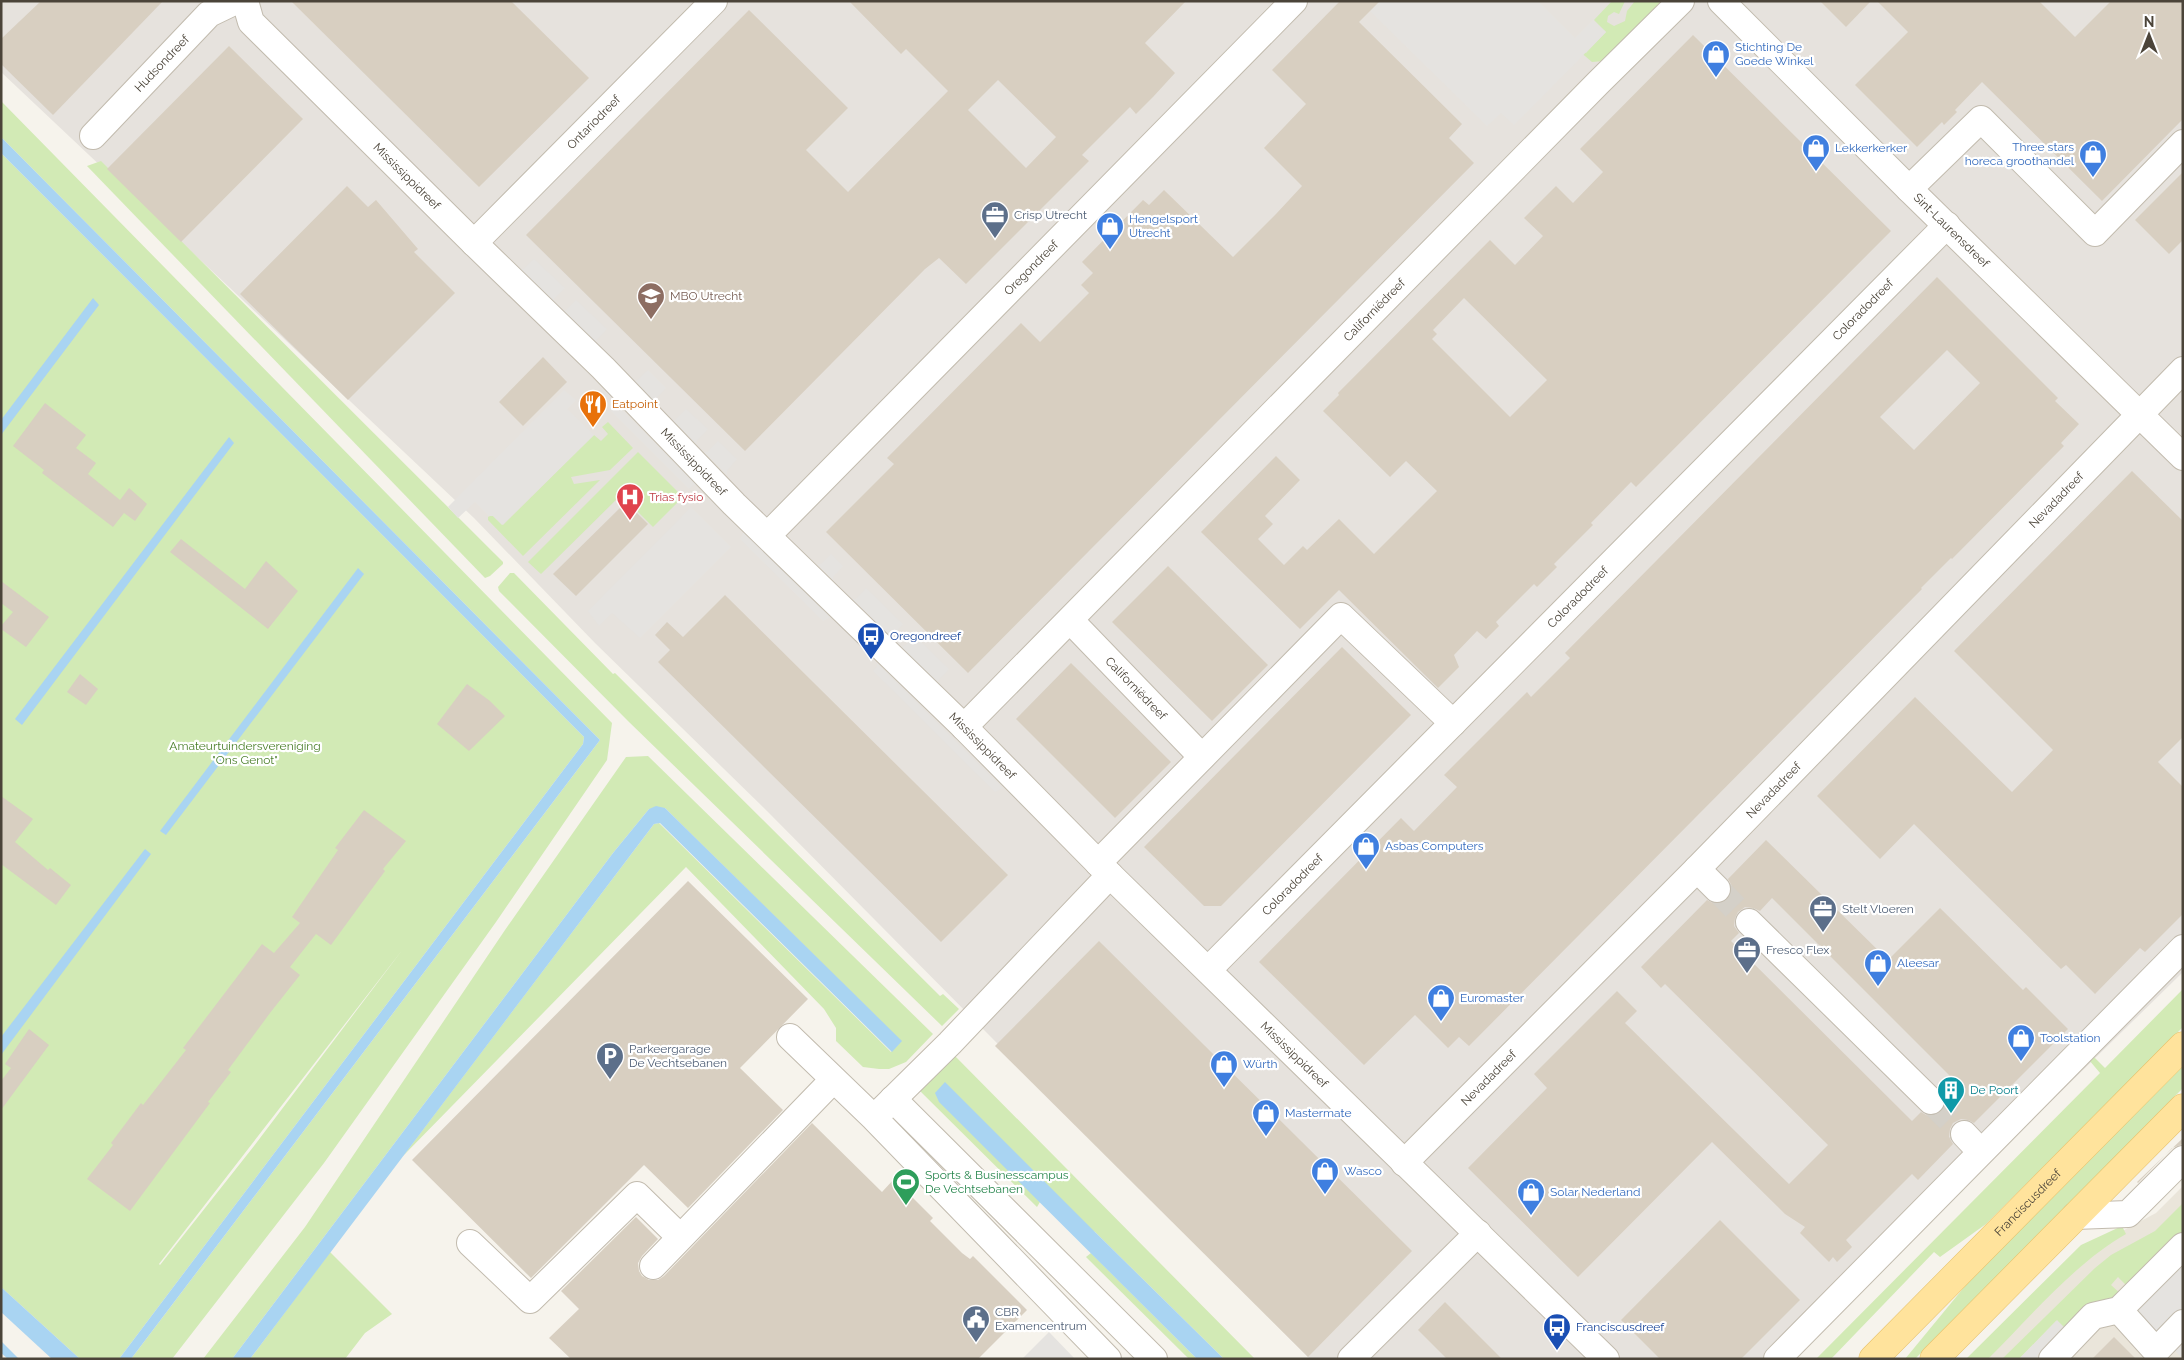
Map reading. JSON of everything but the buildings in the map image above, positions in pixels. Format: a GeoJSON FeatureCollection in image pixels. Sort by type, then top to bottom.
{"type":"FeatureCollection","features":[{"type":"Feature","properties":{"kind":"main road","name":"Franciscusdreef"},"geometry":{"type":"LineString","coordinates":[[1873,1359],[2183,1046]]}},
{"type":"Feature","properties":{"kind":"main road"},"geometry":{"type":"LineString","coordinates":[[1934,1359],[2183,1108]]}},
{"type":"Feature","properties":{"kind":"street","name":"Hudsondreef"},"geometry":{"type":"LineString","coordinates":[[93,136],[209,14],[236,1]]}},
{"type":"Feature","properties":{"kind":"street","name":"Mississippidreef"},"geometry":{"type":"LineString","coordinates":[[245,1],[251,22],[474,244],[603,368],[734,504],[964,727],[1104,869],[1606,1359]]}},
{"type":"Feature","properties":{"kind":"street","name":"Ontariodreef"},"geometry":{"type":"LineString","coordinates":[[474,244],[714,1]]}},
{"type":"Feature","properties":{"kind":"street","name":"Oregondreef"},"geometry":{"type":"LineString","coordinates":[[768,535],[1294,1]]}},
{"type":"Feature","properties":{"kind":"street","name":"Californiëdreef"},"geometry":{"type":"LineString","coordinates":[[964,727],[1681,1]]}},
{"type":"Feature","properties":{"kind":"street","name":"Sint-Laurensdreef"},"geometry":{"type":"LineString","coordinates":[[1722,1],[2183,457]]}},
{"type":"Feature","properties":{"kind":"street"},"geometry":{"type":"LineString","coordinates":[[1909,188],[1981,119],[2095,233],[2183,143]]}},
{"type":"Feature","properties":{"kind":"street","name":"Coloradodreef"},"geometry":{"type":"LineString","coordinates":[[1208,970],[1947,225]]}},
{"type":"Feature","properties":{"kind":"street","name":"Nevadadreef"},"geometry":{"type":"LineString","coordinates":[[1404,1163],[1697,869],[2183,370]]}},
{"type":"Feature","properties":{"kind":"street"},"geometry":{"type":"LineString","coordinates":[[874,1118],[950,1043],[1202,757],[1341,616],[1453,723]]}},
{"type":"Feature","properties":{"kind":"street","name":"Californiëdreef"},"geometry":{"type":"LineString","coordinates":[[1070,620],[1202,757]]}},
{"type":"Feature","properties":{"kind":"street"},"geometry":{"type":"LineString","coordinates":[[1697,869],[1717,889]]}},
{"type":"Feature","properties":{"kind":"street"},"geometry":{"type":"LineString","coordinates":[[1749,922],[1931,1101]]}},
{"type":"Feature","properties":{"kind":"street"},"geometry":{"type":"LineString","coordinates":[[1777,1359],[1972,1142],[2183,948]]}},
{"type":"Feature","properties":{"kind":"street"},"geometry":{"type":"LineString","coordinates":[[790,1037],[874,1118],[1108,1359]]}},
{"type":"Feature","properties":{"kind":"street"},"geometry":{"type":"LineString","coordinates":[[652,1266],[833,1080]]}},
{"type":"Feature","properties":{"kind":"street"},"geometry":{"type":"LineString","coordinates":[[893,1099],[1154,1359]]}},
{"type":"Feature","properties":{"kind":"street"},"geometry":{"type":"LineString","coordinates":[[2075,1216],[2128,1214],[2183,1159]]}},
{"type":"Feature","properties":{"kind":"street"},"geometry":{"type":"LineString","coordinates":[[470,1243],[530,1300],[637,1195],[680,1237]]}},
{"type":"Feature","properties":{"kind":"street"},"geometry":{"type":"LineString","coordinates":[[1351,1359],[1478,1233]]}},
{"type":"Feature","properties":{"kind":"street"},"geometry":{"type":"LineString","coordinates":[[2052,1359],[2093,1316],[2119,1310],[2183,1246]]}},
{"type":"Feature","properties":{"kind":"street"},"geometry":{"type":"LineString","coordinates":[[2119,1310],[2160,1355],[2183,1323]]}},
{"type":"Feature","properties":{"kind":"shaded area"},"geometry":{"type":"Polygon","coordinates":[[[1,1],[2183,1],[2183,972],[1788,1359],[1310,1359],[767,811],[595,643],[474,518],[1,72],[1,1]]]}},
{"type":"Feature","properties":{"kind":"shaded area"},"geometry":{"type":"Polygon","coordinates":[[[1380,1],[1538,1],[1575,38],[1593,20],[1606,32],[1514,125],[1501,113],[1487,126],[1370,11],[1380,1]]]}},
{"type":"Feature","properties":{"kind":"shaded area"},"geometry":{"type":"Polygon","coordinates":[[[534,259],[565,288],[554,299],[554,303],[520,269],[523,269],[534,259]]]}},
{"type":"Feature","properties":{"kind":"shaded area"},"geometry":{"type":"Polygon","coordinates":[[[576,300],[607,329],[595,342],[562,311],[565,311],[576,300]]]}},
{"type":"Feature","properties":{"kind":"shaded area"},"geometry":{"type":"Polygon","coordinates":[[[648,370],[666,388],[655,400],[655,404],[633,381],[636,381],[648,370]]]}},
{"type":"Feature","properties":{"kind":"shaded area"},"geometry":{"type":"Polygon","coordinates":[[[564,390],[576,400],[567,409],[594,435],[502,525],[493,516],[489,516],[475,502],[458,518],[448,507],[564,390]]]}},
{"type":"Feature","properties":{"kind":"shaded area"},"geometry":{"type":"Polygon","coordinates":[[[611,399],[697,485],[689,489],[607,407],[611,399]]]}},
{"type":"Feature","properties":{"kind":"shaded area"},"geometry":{"type":"Polygon","coordinates":[[[686,409],[708,429],[696,442],[697,445],[672,421],[686,409]]]}},
{"type":"Feature","properties":{"kind":"shaded area"},"geometry":{"type":"Polygon","coordinates":[[[718,441],[737,459],[727,471],[727,475],[704,452],[707,452],[718,441]]]}},
{"type":"Feature","properties":{"kind":"shaded area"},"geometry":{"type":"Polygon","coordinates":[[[691,507],[731,547],[640,638],[612,613],[599,626],[588,611],[691,507]]]}},
{"type":"Feature","properties":{"kind":"shaded area"},"geometry":{"type":"Polygon","coordinates":[[[744,531],[831,617],[823,621],[740,539],[744,531]]]}},
{"type":"Feature","properties":{"kind":"shaded area"},"geometry":{"type":"Polygon","coordinates":[[[831,554],[843,566],[833,577],[833,580],[817,564],[821,564],[831,554]]]}},
{"type":"Feature","properties":{"kind":"shaded area"},"geometry":{"type":"Polygon","coordinates":[[[866,588],[903,624],[893,636],[893,639],[852,599],[856,599],[866,588]]]}},
{"type":"Feature","properties":{"kind":"shaded area"},"geometry":{"type":"Polygon","coordinates":[[[915,636],[949,669],[938,681],[938,684],[900,646],[903,647],[915,636]]]}},
{"type":"Feature","properties":{"kind":"shaded area"},"geometry":{"type":"Polygon","coordinates":[[[877,663],[1003,788],[995,792],[873,671],[877,663]]]}},
{"type":"Feature","properties":{"kind":"shaded area"},"geometry":{"type":"Polygon","coordinates":[[[2183,1186],[2183,1359],[1977,1359],[2083,1252],[2156,1213],[2183,1186]]]}},
{"type":"Feature","properties":{"kind":"shaded area"},"geometry":{"type":"Polygon","coordinates":[[[2183,1258],[2183,1357],[2182,1358],[2135,1310],[2183,1258]]]}},
{"type":"Feature","properties":{"kind":"shaded area"},"geometry":{"type":"Polygon","coordinates":[[[2057,1320],[2067,1330],[2043,1356],[2040,1353],[2037,1355],[2039,1359],[2019,1359],[2057,1320]]]}},
{"type":"Feature","properties":{"kind":"shaded area"},"geometry":{"type":"Polygon","coordinates":[[[1049,1332],[1075,1359],[1022,1359],[1049,1332]]]}},
{"type":"Feature","properties":{"kind":"green space"},"geometry":{"type":"Polygon","coordinates":[[[1612,1],[1625,1],[1619,14],[1614,12],[1608,16],[1607,22],[1614,26],[1625,21],[1627,11],[1635,1],[1660,1],[1664,4],[1604,61],[1592,62],[1571,44],[1586,53],[1606,32],[1594,20],[1612,1]]]}},
{"type":"Feature","properties":{"kind":"green space"},"geometry":{"type":"Polygon","coordinates":[[[1,101],[612,723],[607,760],[496,922],[324,1163],[172,1359],[131,1359],[600,740],[1,137],[1,101]]]}},
{"type":"Feature","properties":{"kind":"green space","name":"Amateurtuindersvereniging \"Ons Genot\""},"geometry":{"type":"Polygon","coordinates":[[[1,153],[584,737],[583,744],[119,1359],[80,1359],[1,1287],[1,153]],[[403,949],[160,1265],[254,1146],[403,949]]]}},
{"type":"Feature","properties":{"kind":"green space"},"geometry":{"type":"Polygon","coordinates":[[[101,161],[503,564],[485,578],[87,166],[101,161]]]}},
{"type":"Feature","properties":{"kind":"green space"},"geometry":{"type":"Polygon","coordinates":[[[608,422],[633,448],[610,470],[571,477],[574,484],[600,480],[523,556],[488,520],[488,517],[492,515],[503,525],[594,435],[601,441],[608,434],[602,427],[608,422]]]}},
{"type":"Feature","properties":{"kind":"green space"},"geometry":{"type":"Polygon","coordinates":[[[638,452],[683,497],[653,527],[621,495],[541,574],[528,562],[638,452]]]}},
{"type":"Feature","properties":{"kind":"green space"},"geometry":{"type":"Polygon","coordinates":[[[510,573],[514,573],[613,674],[615,673],[940,996],[943,994],[959,1009],[942,1026],[628,721],[499,591],[498,587],[510,573]]]}},
{"type":"Feature","properties":{"kind":"green space"},"geometry":{"type":"Polygon","coordinates":[[[648,756],[933,1034],[906,1062],[889,1069],[863,1067],[836,1041],[836,1028],[824,1009],[686,867],[403,1156],[654,824],[659,823],[891,1052],[901,1041],[665,808],[649,809],[613,853],[232,1359],[203,1359],[305,1227],[505,930],[626,757],[648,756]]]}},
{"type":"Feature","properties":{"kind":"green space"},"geometry":{"type":"Polygon","coordinates":[[[2183,989],[2183,1027],[1986,1224],[1940,1257],[1934,1252],[1831,1359],[1816,1359],[2100,1073],[2089,1060],[2094,1057],[2105,1068],[2183,989]]]}},
{"type":"Feature","properties":{"kind":"green space"},"geometry":{"type":"Polygon","coordinates":[[[954,1055],[1255,1359],[1224,1359],[1095,1232],[1040,1202],[1037,1207],[920,1091],[954,1055]]]}},
{"type":"Feature","properties":{"kind":"green space"},"geometry":{"type":"Polygon","coordinates":[[[2183,1064],[2183,1088],[1915,1359],[1905,1359],[1975,1274],[2183,1064]]]}},
{"type":"Feature","properties":{"kind":"green space"},"geometry":{"type":"Polygon","coordinates":[[[2183,1203],[2183,1234],[2129,1288],[2118,1277],[2111,1285],[2122,1295],[2068,1331],[2056,1321],[2019,1359],[2002,1359],[2095,1268],[2111,1255],[2155,1231],[2183,1203]]]}},
{"type":"Feature","properties":{"kind":"green space"},"geometry":{"type":"Polygon","coordinates":[[[2122,1226],[2126,1234],[2107,1246],[2071,1275],[1988,1359],[1966,1359],[2081,1245],[2122,1226]]]}},
{"type":"Feature","properties":{"kind":"green space"},"geometry":{"type":"Polygon","coordinates":[[[330,1252],[392,1314],[365,1333],[345,1359],[250,1359],[330,1252]]]}},
{"type":"Feature","properties":{"kind":"green space"},"geometry":{"type":"Polygon","coordinates":[[[1091,1253],[1197,1359],[1189,1359],[1086,1257],[1091,1253]]]}},
{"type":"Feature","properties":{"kind":"water"},"geometry":{"type":"Polygon","coordinates":[[[1,137],[600,740],[131,1359],[119,1359],[583,744],[584,737],[1,153],[1,137]]]}},
{"type":"Feature","properties":{"kind":"water"},"geometry":{"type":"Polygon","coordinates":[[[93,298],[99,305],[1,435],[1,420],[93,298]]]}},
{"type":"Feature","properties":{"kind":"water"},"geometry":{"type":"Polygon","coordinates":[[[229,437],[234,443],[22,725],[15,719],[229,437]]]}},
{"type":"Feature","properties":{"kind":"water"},"geometry":{"type":"Polygon","coordinates":[[[358,568],[364,574],[166,835],[160,831],[358,568]]]}},
{"type":"Feature","properties":{"kind":"water"},"geometry":{"type":"Polygon","coordinates":[[[656,806],[665,808],[902,1041],[892,1052],[660,823],[654,824],[250,1359],[232,1359],[613,853],[649,809],[656,806]]]}},
{"type":"Feature","properties":{"kind":"water"},"geometry":{"type":"Polygon","coordinates":[[[145,849],[151,854],[1,1055],[1,1037],[145,849]]]}},
{"type":"Feature","properties":{"kind":"water"},"geometry":{"type":"Polygon","coordinates":[[[945,1082],[1224,1359],[1197,1359],[939,1102],[935,1093],[945,1082]]]}},
{"type":"Feature","properties":{"kind":"water"},"geometry":{"type":"Polygon","coordinates":[[[1,1287],[80,1359],[52,1359],[1,1312],[1,1287]]]}},
{"type":"Feature","properties":{"kind":"water"},"geometry":{"type":"Polygon","coordinates":[[[1,1341],[19,1359],[8,1359],[1,1353],[1,1341]]]}},
{"type":"Feature","properties":{"kind":"tunnel"},"geometry":{"type":"LineString","coordinates":[[1717,889],[1749,922]]}},
{"type":"Feature","properties":{"kind":"tunnel"},"geometry":{"type":"LineString","coordinates":[[1931,1101],[1964,1134]]}},
{"type":"Feature","properties":{"kind":"place","name":"Stichting De Goede Winkel"},"geometry":{"type":"Point","coordinates":[1716,78]}},
{"type":"Feature","properties":{"kind":"place","name":"Lekkerkerker"},"geometry":{"type":"Point","coordinates":[1816,172]}},
{"type":"Feature","properties":{"kind":"place","name":"Three stars horeca groothandel"},"geometry":{"type":"Point","coordinates":[2093,178]}},
{"type":"Feature","properties":{"kind":"place","name":"Crisp Utrecht"},"geometry":{"type":"Point","coordinates":[995,239]}},
{"type":"Feature","properties":{"kind":"place","name":"Hengelsport Utrecht"},"geometry":{"type":"Point","coordinates":[1110,250]}},
{"type":"Feature","properties":{"kind":"place","name":"MBO Utrecht"},"geometry":{"type":"Point","coordinates":[651,320]}},
{"type":"Feature","properties":{"kind":"place","name":"Eatpoint"},"geometry":{"type":"Point","coordinates":[593,428]}},
{"type":"Feature","properties":{"kind":"place","name":"Trias fysio"},"geometry":{"type":"Point","coordinates":[630,521]}},
{"type":"Feature","properties":{"kind":"place","name":"Oregondreef"},"geometry":{"type":"Point","coordinates":[871,660]}},
{"type":"Feature","properties":{"kind":"place","name":"Asbas Computers"},"geometry":{"type":"Point","coordinates":[1366,870]}},
{"type":"Feature","properties":{"kind":"place","name":"Stelt Vloeren"},"geometry":{"type":"Point","coordinates":[1823,933]}},
{"type":"Feature","properties":{"kind":"place","name":"Fresco Flex"},"geometry":{"type":"Point","coordinates":[1747,974]}},
{"type":"Feature","properties":{"kind":"place","name":"Aleesar"},"geometry":{"type":"Point","coordinates":[1878,987]}},
{"type":"Feature","properties":{"kind":"place","name":"Euromaster"},"geometry":{"type":"Point","coordinates":[1441,1022]}},
{"type":"Feature","properties":{"kind":"place","name":"Toolstation"},"geometry":{"type":"Point","coordinates":[2021,1062]}},
{"type":"Feature","properties":{"kind":"place","name":"Parkeergarage De Vechtsebanen"},"geometry":{"type":"Point","coordinates":[610,1080]}},
{"type":"Feature","properties":{"kind":"place","name":"Würth"},"geometry":{"type":"Point","coordinates":[1224,1088]}},
{"type":"Feature","properties":{"kind":"place","name":"De Poort"},"geometry":{"type":"Point","coordinates":[1951,1114]}},
{"type":"Feature","properties":{"kind":"place","name":"Mastermate"},"geometry":{"type":"Point","coordinates":[1266,1137]}},
{"type":"Feature","properties":{"kind":"place","name":"Wasco"},"geometry":{"type":"Point","coordinates":[1325,1195]}},
{"type":"Feature","properties":{"kind":"place","name":"Sports & Businesscampus De Vechtsebanen"},"geometry":{"type":"Point","coordinates":[906,1206]}},
{"type":"Feature","properties":{"kind":"place","name":"Solar Nederland"},"geometry":{"type":"Point","coordinates":[1531,1216]}},
{"type":"Feature","properties":{"kind":"place","name":"CBR Examencentrum"},"geometry":{"type":"Point","coordinates":[976,1343]}},
{"type":"Feature","properties":{"kind":"place","name":"Franciscusdreef"},"geometry":{"type":"Point","coordinates":[1557,1351]}}]}
